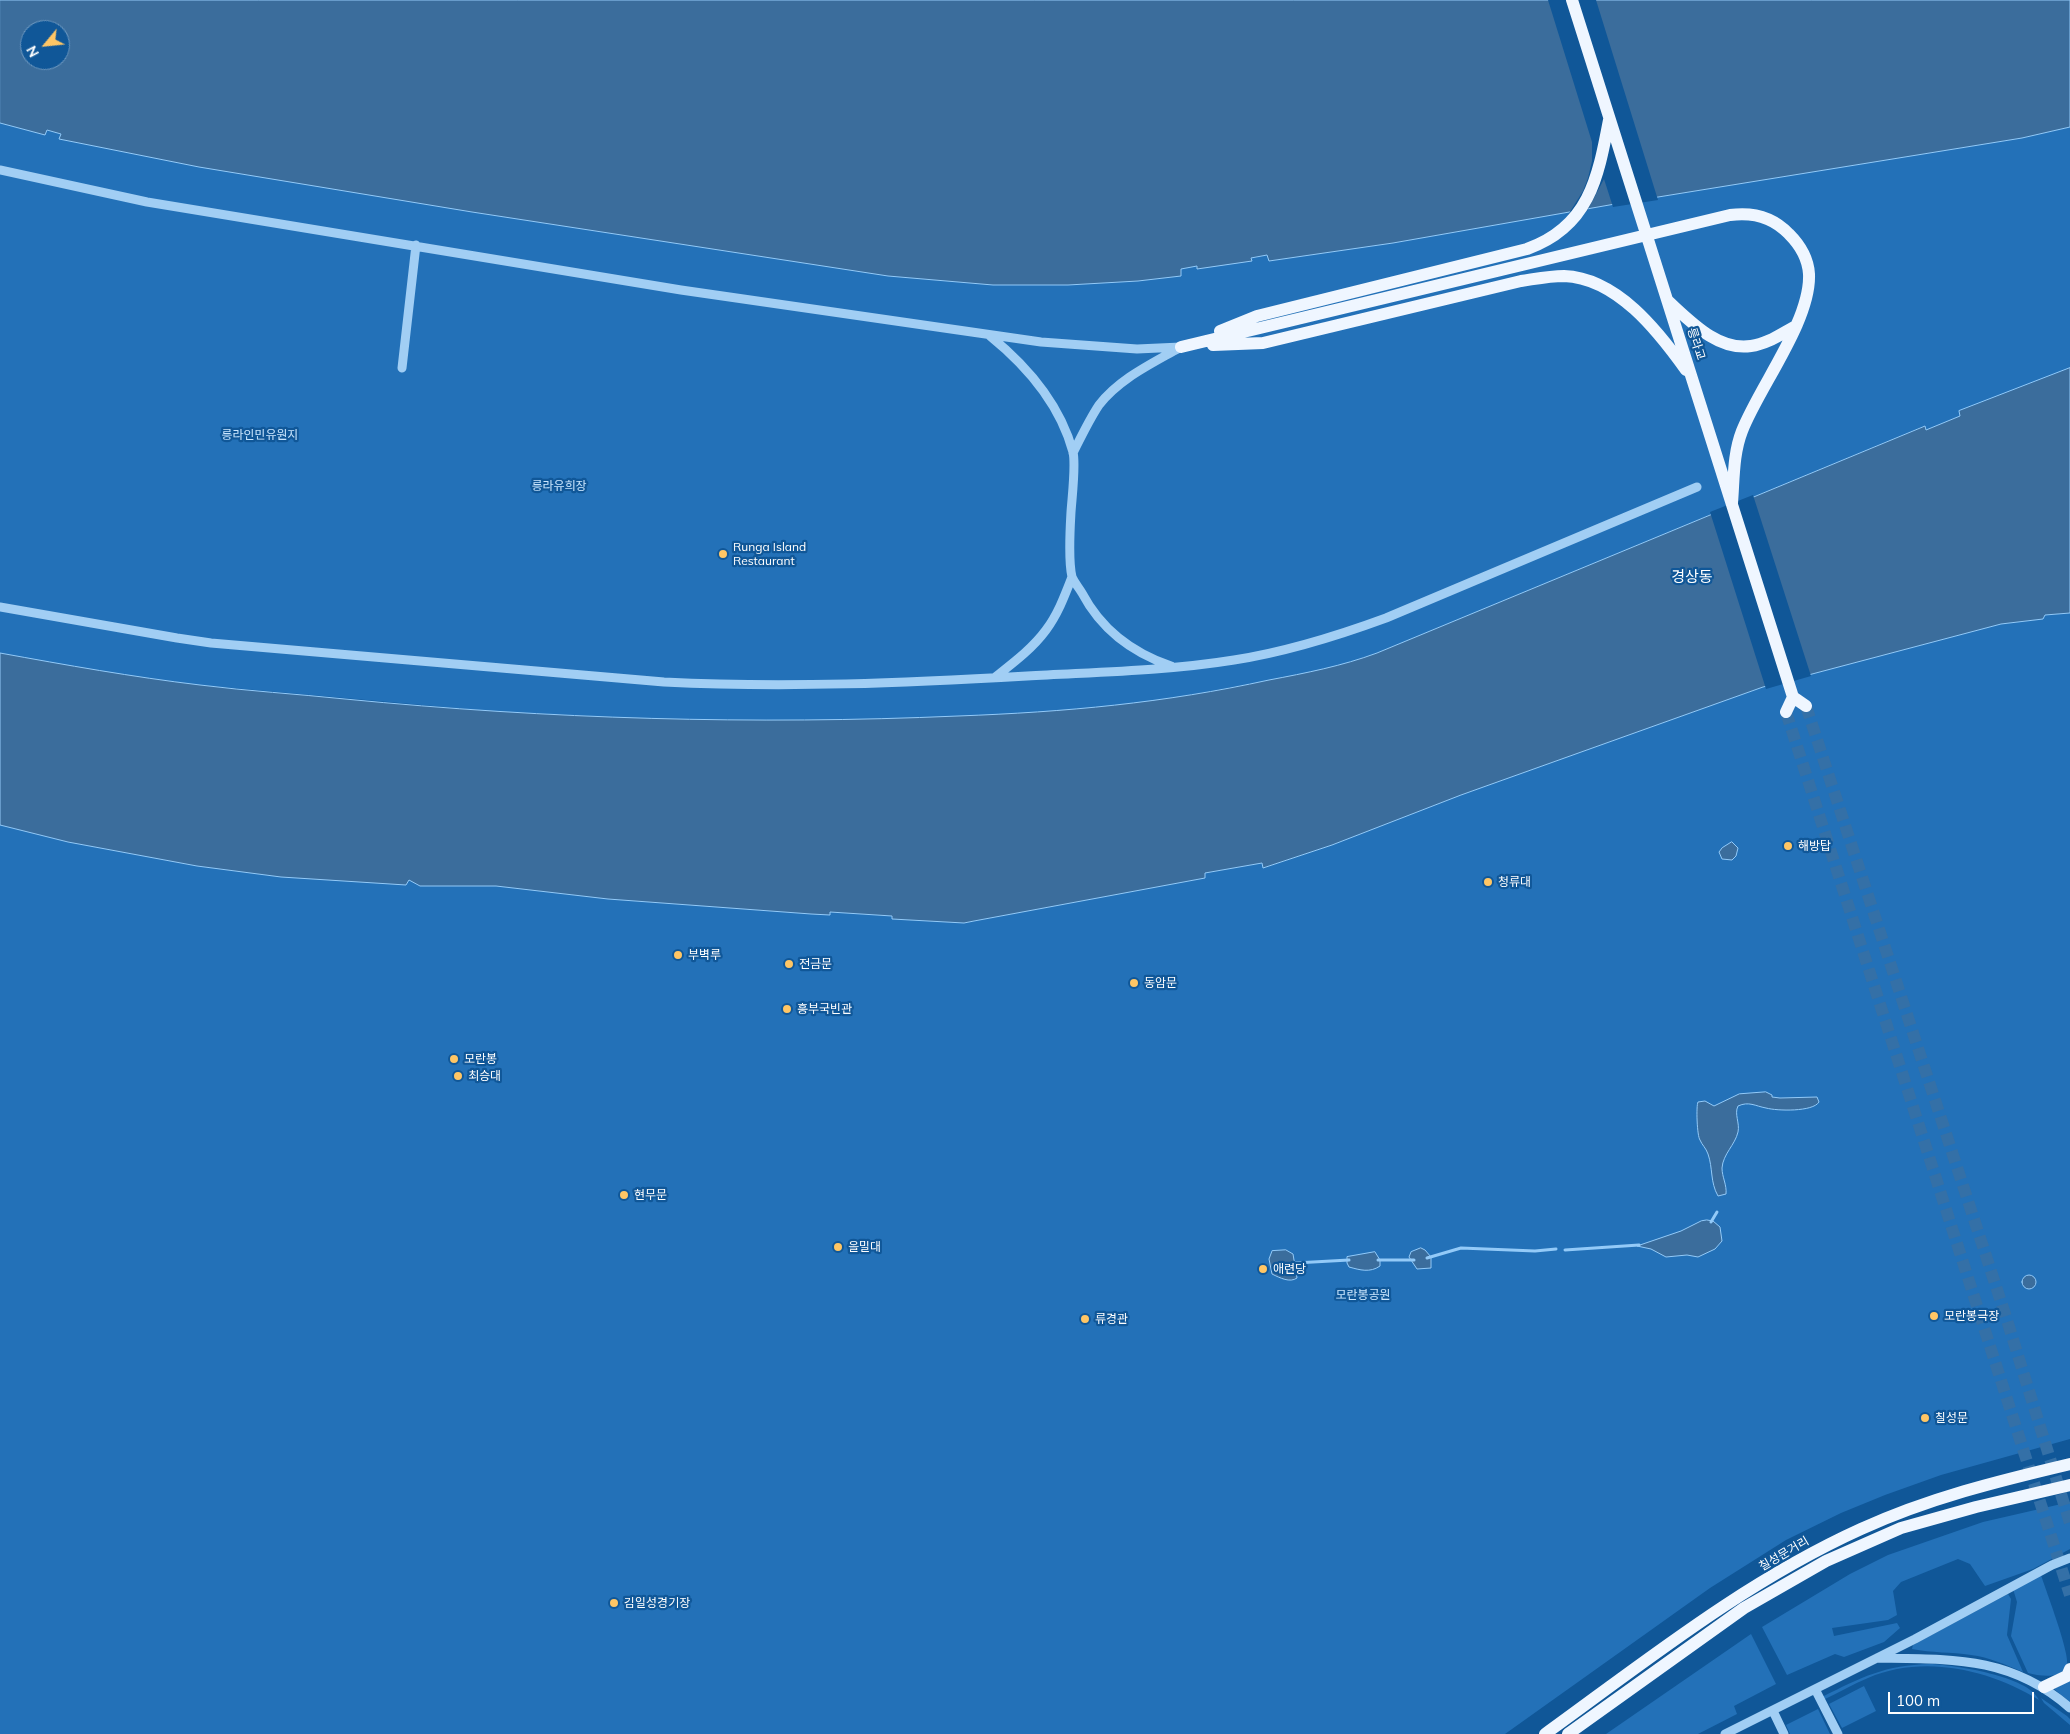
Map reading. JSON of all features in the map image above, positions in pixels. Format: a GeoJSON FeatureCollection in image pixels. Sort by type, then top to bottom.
{"type":"FeatureCollection","features":[{"type":"Feature","properties":{"kind":"main road","name":"릉라교"},"geometry":{"type":"LineString","coordinates":[[1572,0],[1793,697]]}},
{"type":"Feature","properties":{"kind":"main road"},"geometry":{"type":"LineString","coordinates":[[1181,347],[1257,316],[1527,249],[1540,244],[1562,231],[1581,208],[1594,183],[1609,118]]}},
{"type":"Feature","properties":{"kind":"main road"},"geometry":{"type":"LineString","coordinates":[[1181,347],[1730,215],[1754,214],[1770,220],[1783,228],[1796,241],[1805,255],[1809,272],[1806,299],[1746,423],[1738,444],[1732,503]]}},
{"type":"Feature","properties":{"kind":"main road"},"geometry":{"type":"LineString","coordinates":[[1181,347],[1263,343],[1521,281],[1546,277],[1574,278],[1584,279],[1614,293],[1629,305],[1659,334],[1693,381]]}},
{"type":"Feature","properties":{"kind":"main road"},"geometry":{"type":"LineString","coordinates":[[1667,300],[1702,330],[1733,346],[1753,346],[1794,327]]}},
{"type":"Feature","properties":{"kind":"main road"},"geometry":{"type":"LineString","coordinates":[[1786,712],[1793,697],[1806,706]]}},
{"type":"Feature","properties":{"kind":"main road","name":"칠성문거리"},"geometry":{"type":"LineString","coordinates":[[1545,1734],[1737,1597],[1822,1549],[1889,1518],[1973,1487],[2070,1464]]}},
{"type":"Feature","properties":{"kind":"main road"},"geometry":{"type":"LineString","coordinates":[[1568,1734],[1744,1608],[1826,1561],[1901,1528],[1976,1507],[2070,1485]]}},
{"type":"Feature","properties":{"kind":"main road"},"geometry":{"type":"LineString","coordinates":[[2044,1687],[2067,1676],[2070,1669]]}},
{"type":"Feature","properties":{"kind":"street"},"geometry":{"type":"LineString","coordinates":[[0,170],[147,202],[681,290],[1042,342],[1137,349],[1181,347]]}},
{"type":"Feature","properties":{"kind":"street"},"geometry":{"type":"LineString","coordinates":[[402,368],[416,246]]}},
{"type":"Feature","properties":{"kind":"street"},"geometry":{"type":"LineString","coordinates":[[989,335],[1012,354],[1045,392],[1063,425],[1073,453],[1070,539],[1072,577],[1086,602],[1100,621],[1114,635],[1152,659],[1176,667]]}},
{"type":"Feature","properties":{"kind":"street"},"geometry":{"type":"LineString","coordinates":[[1073,453],[1087,424],[1100,404],[1115,389],[1134,374],[1181,347]]}},
{"type":"Feature","properties":{"kind":"street"},"geometry":{"type":"LineString","coordinates":[[0,607],[211,643],[586,676],[735,685],[872,684],[1176,667],[1234,660],[1288,649],[1344,634],[1697,487]]}},
{"type":"Feature","properties":{"kind":"street"},"geometry":{"type":"LineString","coordinates":[[994,678],[1014,662],[1047,629],[1072,577]]}},
{"type":"Feature","properties":{"kind":"street"},"geometry":{"type":"LineString","coordinates":[[1725,1734],[1915,1639],[2052,1565],[2070,1558]]}},
{"type":"Feature","properties":{"kind":"street"},"geometry":{"type":"LineString","coordinates":[[1874,1658],[1966,1661],[1996,1667],[2044,1687],[2070,1708]]}},
{"type":"Feature","properties":{"kind":"street"},"geometry":{"type":"LineString","coordinates":[[1815,1689],[1838,1734]]}},
{"type":"Feature","properties":{"kind":"street"},"geometry":{"type":"LineString","coordinates":[[1773,1711],[1784,1734]]}},
{"type":"Feature","properties":{"kind":"green space","name":"릉라인민유원지"},"geometry":{"type":"Polygon","coordinates":[[[0,123],[45,135],[46,130],[61,134],[60,139],[472,212],[888,276],[993,285],[1068,285],[1138,281],[1181,276],[1181,269],[1197,266],[1197,269],[1268,255],[1270,261],[1393,243],[1615,204],[2022,138],[2070,127],[2070,368],[1959,411],[1961,416],[1926,430],[1924,426],[1377,653],[1330,669],[1162,700],[1095,709],[849,721],[672,720],[489,711],[199,685],[90,670],[0,653],[0,123]]]}},
{"type":"Feature","properties":{"kind":"green space","name":"모란봉공원"},"geometry":{"type":"Polygon","coordinates":[[[2070,613],[2070,1439],[1941,1475],[1841,1513],[1786,1540],[1710,1588],[1505,1734],[0,1734],[0,825],[68,842],[197,866],[281,877],[409,879],[420,886],[496,886],[608,899],[811,914],[830,912],[892,916],[893,919],[964,923],[1205,878],[1205,873],[1262,863],[1264,868],[1332,845],[1461,795],[1763,687],[2001,624],[2043,619],[2045,615],[2070,613]]]}},
{"type":"Feature","properties":{"kind":"green space"},"geometry":{"type":"Polygon","coordinates":[[[2070,1502],[2070,1549],[2033,1569],[1985,1586],[1970,1564],[1958,1559],[1901,1582],[1893,1591],[1897,1615],[1888,1620],[1832,1628],[1834,1636],[1897,1623],[1900,1628],[1884,1642],[1844,1657],[1835,1654],[1787,1675],[1762,1627],[1850,1574],[1888,1555],[1983,1522],[2070,1502]]]}},
{"type":"Feature","properties":{"kind":"green space"},"geometry":{"type":"Polygon","coordinates":[[[2041,1575],[2067,1658],[2067,1665],[2064,1670],[2050,1676],[2028,1673],[2011,1636],[2017,1602],[2013,1589],[2041,1575]]]}},
{"type":"Feature","properties":{"kind":"green space"},"geometry":{"type":"Polygon","coordinates":[[[2008,1594],[2011,1599],[2007,1635],[2023,1672],[1978,1656],[1912,1649],[1913,1645],[2008,1594]]]}},
{"type":"Feature","properties":{"kind":"green space"},"geometry":{"type":"Polygon","coordinates":[[[1751,1634],[1776,1684],[1734,1706],[1737,1714],[1698,1734],[1606,1734],[1751,1634]]]}},
{"type":"Feature","properties":{"kind":"green space"},"geometry":{"type":"Polygon","coordinates":[[[1930,1664],[1990,1673],[2006,1678],[2021,1684],[2039,1700],[2020,1689],[1978,1674],[1934,1667],[1911,1667],[1889,1671],[1862,1680],[1823,1700],[1822,1697],[1874,1673],[1900,1667],[1930,1664]]]}},
{"type":"Feature","properties":{"kind":"green space"},"geometry":{"type":"Polygon","coordinates":[[[2070,1680],[2070,1702],[2054,1689],[2070,1680]]]}},
{"type":"Feature","properties":{"kind":"green space"},"geometry":{"type":"Polygon","coordinates":[[[1864,1686],[1876,1711],[1842,1728],[1829,1704],[1864,1686]]]}},
{"type":"Feature","properties":{"kind":"green space"},"geometry":{"type":"Polygon","coordinates":[[[2041,1698],[2067,1716],[2070,1719],[2070,1725],[2044,1703],[2041,1698]]]}},
{"type":"Feature","properties":{"kind":"green space"},"geometry":{"type":"Polygon","coordinates":[[[1818,1709],[1830,1734],[1790,1734],[1786,1725],[1818,1709]]]}},
{"type":"Feature","properties":{"kind":"shaded area"},"geometry":{"type":"Polygon","coordinates":[[[0,0],[2070,0],[2070,127],[2022,138],[1615,204],[1393,243],[1269,261],[1267,255],[1251,258],[1252,261],[1197,269],[1197,266],[1181,269],[1181,276],[1138,281],[1068,285],[993,285],[888,276],[472,212],[199,167],[59,139],[61,134],[47,130],[45,135],[0,123],[0,0]]]}},
{"type":"Feature","properties":{"kind":"shaded area"},"geometry":{"type":"Polygon","coordinates":[[[2070,368],[2070,613],[2045,615],[2043,619],[2001,624],[1763,687],[1461,795],[1332,845],[1263,868],[1262,863],[1205,873],[1205,878],[964,923],[892,919],[892,916],[830,912],[830,915],[811,914],[608,899],[496,886],[420,886],[409,880],[406,885],[281,877],[197,866],[68,842],[0,825],[0,653],[125,675],[218,687],[422,706],[575,716],[728,720],[881,719],[1076,709],[1191,695],[1310,672],[1351,662],[1377,653],[1925,426],[1926,430],[1960,416],[1959,411],[2070,368]]]}},
{"type":"Feature","properties":{"kind":"shaded area"},"geometry":{"type":"Polygon","coordinates":[[[1732,842],[1738,848],[1736,856],[1732,860],[1722,859],[1719,852],[1732,842]]]}},
{"type":"Feature","properties":{"kind":"shaded area"},"geometry":{"type":"Polygon","coordinates":[[[1766,1092],[1772,1095],[1772,1097],[1780,1098],[1817,1097],[1819,1102],[1810,1108],[1794,1110],[1771,1109],[1749,1104],[1738,1106],[1738,1132],[1724,1158],[1722,1168],[1726,1194],[1718,1196],[1714,1186],[1708,1154],[1699,1137],[1697,1121],[1698,1102],[1705,1101],[1714,1106],[1739,1094],[1766,1092]]]}},
{"type":"Feature","properties":{"kind":"shaded area"},"geometry":{"type":"Polygon","coordinates":[[[1707,1220],[1713,1221],[1720,1227],[1722,1241],[1715,1249],[1698,1257],[1687,1255],[1666,1257],[1651,1249],[1637,1246],[1681,1231],[1707,1220]]]}},
{"type":"Feature","properties":{"kind":"shaded area"},"geometry":{"type":"Polygon","coordinates":[[[1421,1248],[1431,1257],[1431,1268],[1417,1269],[1409,1257],[1411,1252],[1421,1248]]]}},
{"type":"Feature","properties":{"kind":"shaded area"},"geometry":{"type":"Polygon","coordinates":[[[1286,1250],[1293,1254],[1297,1278],[1291,1280],[1272,1274],[1269,1259],[1272,1251],[1286,1250]]]}},
{"type":"Feature","properties":{"kind":"shaded area"},"geometry":{"type":"Polygon","coordinates":[[[1375,1252],[1380,1260],[1380,1266],[1376,1268],[1361,1270],[1349,1267],[1347,1263],[1347,1257],[1375,1252]]]}},
{"type":"Feature","properties":{"kind":"shaded area"},"geometry":{"type":"Polygon","coordinates":[[[2026,1275],[2032,1275],[2036,1282],[2032,1289],[2026,1289],[2022,1285],[2022,1279],[2026,1275]]]}},
{"type":"Feature","properties":{"kind":"pier"},"geometry":{"type":"Polygon","coordinates":[[[1548,0],[1596,0],[1658,200],[1613,207],[1604,179],[1587,211],[1568,215],[1583,191],[1588,178],[1592,161],[1592,142],[1548,0]]]}},
{"type":"Feature","properties":{"kind":"pier"},"geometry":{"type":"Polygon","coordinates":[[[1753,495],[1811,676],[1766,689],[1710,512],[1753,495]]]}},
{"type":"Feature","properties":{"kind":"waterway"},"geometry":{"type":"LineString","coordinates":[[1711,1222],[1717,1212]]}},
{"type":"Feature","properties":{"kind":"waterway"},"geometry":{"type":"LineString","coordinates":[[1565,1250],[1639,1245]]}},
{"type":"Feature","properties":{"kind":"waterway"},"geometry":{"type":"LineString","coordinates":[[1427,1258],[1461,1248],[1535,1251],[1556,1249]]}},
{"type":"Feature","properties":{"kind":"waterway"},"geometry":{"type":"LineString","coordinates":[[1295,1263],[1349,1260]]}},
{"type":"Feature","properties":{"kind":"waterway"},"geometry":{"type":"LineString","coordinates":[[1378,1260],[1414,1260]]}},
{"type":"Feature","properties":{"kind":"tunnel"},"geometry":{"type":"LineString","coordinates":[[1806,706],[2006,1317],[2070,1523]]}},
{"type":"Feature","properties":{"kind":"tunnel"},"geometry":{"type":"LineString","coordinates":[[1786,712],[2070,1595]]}},
{"type":"Feature","properties":{"kind":"place","name":"Runga Island Restaurant"},"geometry":{"type":"Point","coordinates":[723,554]}},
{"type":"Feature","properties":{"kind":"place","name":"해방탑"},"geometry":{"type":"Point","coordinates":[1788,846]}},
{"type":"Feature","properties":{"kind":"place","name":"청류대"},"geometry":{"type":"Point","coordinates":[1488,882]}},
{"type":"Feature","properties":{"kind":"place","name":"부벽루"},"geometry":{"type":"Point","coordinates":[678,955]}},
{"type":"Feature","properties":{"kind":"place","name":"전금문"},"geometry":{"type":"Point","coordinates":[789,964]}},
{"type":"Feature","properties":{"kind":"place","name":"동암문"},"geometry":{"type":"Point","coordinates":[1134,983]}},
{"type":"Feature","properties":{"kind":"place","name":"흥부국빈관"},"geometry":{"type":"Point","coordinates":[787,1009]}},
{"type":"Feature","properties":{"kind":"place","name":"모란봉"},"geometry":{"type":"Point","coordinates":[454,1059]}},
{"type":"Feature","properties":{"kind":"place","name":"최승대"},"geometry":{"type":"Point","coordinates":[458,1076]}},
{"type":"Feature","properties":{"kind":"place","name":"현무문"},"geometry":{"type":"Point","coordinates":[624,1195]}},
{"type":"Feature","properties":{"kind":"place","name":"을밀대"},"geometry":{"type":"Point","coordinates":[838,1247]}},
{"type":"Feature","properties":{"kind":"place","name":"애련당"},"geometry":{"type":"Point","coordinates":[1263,1269]}},
{"type":"Feature","properties":{"kind":"place","name":"모란봉극장"},"geometry":{"type":"Point","coordinates":[1934,1316]}},
{"type":"Feature","properties":{"kind":"place","name":"류경관"},"geometry":{"type":"Point","coordinates":[1085,1319]}},
{"type":"Feature","properties":{"kind":"place","name":"칠성문"},"geometry":{"type":"Point","coordinates":[1925,1418]}},
{"type":"Feature","properties":{"kind":"place","name":"김일성경기장"},"geometry":{"type":"Point","coordinates":[614,1603]}},
{"type":"Feature","properties":{"kind":"district","name":"경상동"},"geometry":{"type":"Point","coordinates":[1692,577]}},
{"type":"Feature","properties":{"kind":"park label","name":"릉라유희장"},"geometry":{"type":"Point","coordinates":[559,486]}}]}
